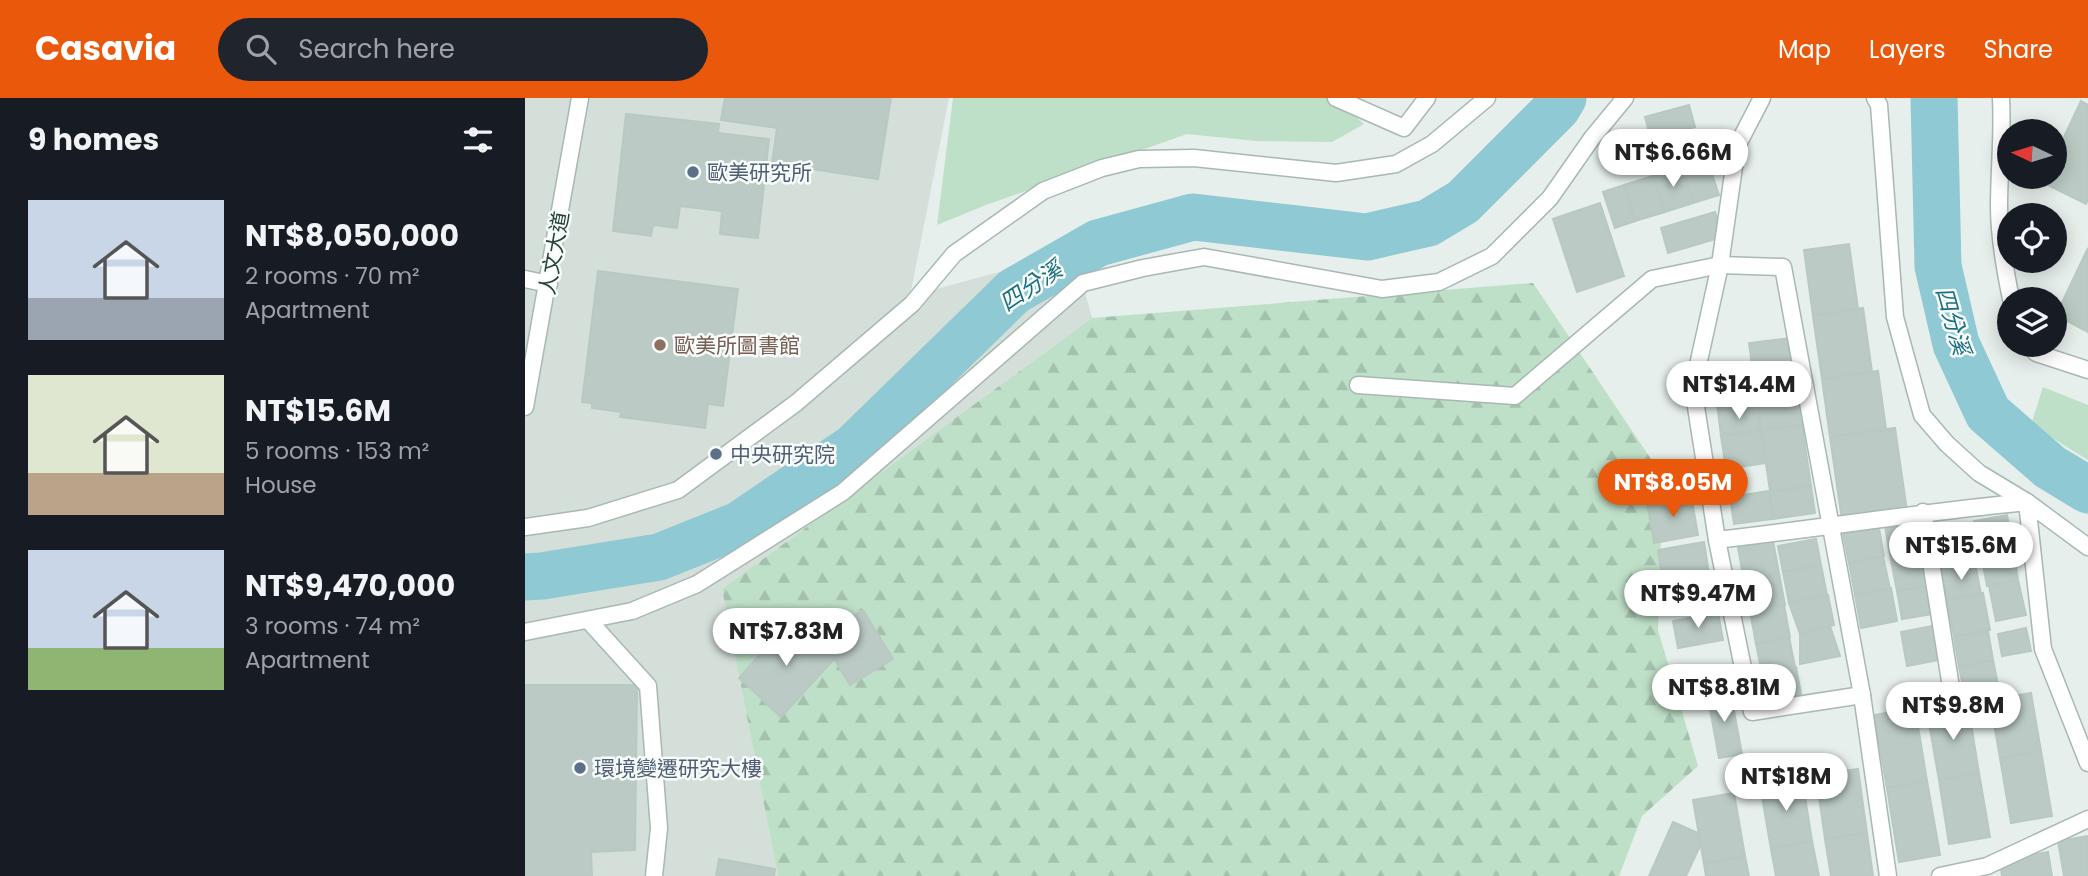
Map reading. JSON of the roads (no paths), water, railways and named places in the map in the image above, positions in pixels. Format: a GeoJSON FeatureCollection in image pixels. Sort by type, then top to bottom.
{"type":"FeatureCollection","features":[{"type":"Feature","properties":{"kind":"lane","name":"人文大道"},"geometry":{"type":"LineString","coordinates":[[525,407],[580,98]]}},
{"type":"Feature","properties":{"kind":"lane"},"geometry":{"type":"LineString","coordinates":[[1336,98],[1404,128],[1427,98]]}},
{"type":"Feature","properties":{"kind":"lane"},"geometry":{"type":"LineString","coordinates":[[525,527],[588,518],[678,491],[796,403],[859,349],[912,303],[954,254],[1043,191],[1102,168],[1139,159],[1194,158],[1336,173],[1396,164],[1432,145],[1487,98]]}},
{"type":"Feature","properties":{"kind":"lane"},"geometry":{"type":"LineString","coordinates":[[525,632],[632,611],[697,584],[843,492],[1083,283],[1204,257],[1382,289],[1439,282],[1492,256],[1550,198],[1592,138],[1625,98]]}},
{"type":"Feature","properties":{"kind":"lane"},"geometry":{"type":"LineString","coordinates":[[1762,98],[1737,146],[1720,265],[1693,388],[1717,540],[1752,712],[1862,695]]}},
{"type":"Feature","properties":{"kind":"lane"},"geometry":{"type":"LineString","coordinates":[[1875,98],[1879,105],[1895,317],[1922,415],[1947,444],[1979,474],[2027,502],[2088,547]]}},
{"type":"Feature","properties":{"kind":"lane"},"geometry":{"type":"LineString","coordinates":[[2001,98],[1999,210],[2008,287]]}},
{"type":"Feature","properties":{"kind":"lane"},"geometry":{"type":"LineString","coordinates":[[1359,385],[1515,396],[1652,279],[1720,265],[1783,267],[1862,695],[1888,876]]}},
{"type":"Feature","properties":{"kind":"lane"},"geometry":{"type":"LineString","coordinates":[[525,279],[548,284]]}},
{"type":"Feature","properties":{"kind":"lane"},"geometry":{"type":"LineString","coordinates":[[2048,357],[2088,370]]}},
{"type":"Feature","properties":{"kind":"lane"},"geometry":{"type":"LineString","coordinates":[[1717,540],[1830,527],[1923,512],[2027,502]]}},
{"type":"Feature","properties":{"kind":"lane"},"geometry":{"type":"LineString","coordinates":[[2027,502],[2043,649],[2088,763]]}},
{"type":"Feature","properties":{"kind":"lane"},"geometry":{"type":"LineString","coordinates":[[1923,512],[1954,706]]}},
{"type":"Feature","properties":{"kind":"lane"},"geometry":{"type":"LineString","coordinates":[[589,621],[648,686],[659,828],[654,876]]}},
{"type":"Feature","properties":{"kind":"lane"},"geometry":{"type":"LineString","coordinates":[[1940,876],[1988,871],[2088,819]]}},
{"type":"Feature","properties":{"kind":"waterway","name":"四分溪"},"geometry":{"type":"LineString","coordinates":[[525,577],[659,557],[739,525],[853,448],[1014,291],[1098,243],[1193,217],[1367,237],[1428,223],[1463,202],[1557,108],[1563,98]]}},
{"type":"Feature","properties":{"kind":"waterway","name":"四分溪"},"geometry":{"type":"LineString","coordinates":[[1934,98],[1938,266],[1956,344],[1988,413],[2050,467],[2088,490]]}},
{"type":"Feature","properties":{"kind":"place","name":"歐美研究所"},"geometry":{"type":"Point","coordinates":[693,172]}},
{"type":"Feature","properties":{"kind":"place","name":"歐美所圖書館"},"geometry":{"type":"Point","coordinates":[660,345]}},
{"type":"Feature","properties":{"kind":"place","name":"中央研究院"},"geometry":{"type":"Point","coordinates":[716,454]}},
{"type":"Feature","properties":{"kind":"place","name":"環境變遷研究大樓"},"geometry":{"type":"Point","coordinates":[580,768]}}]}
